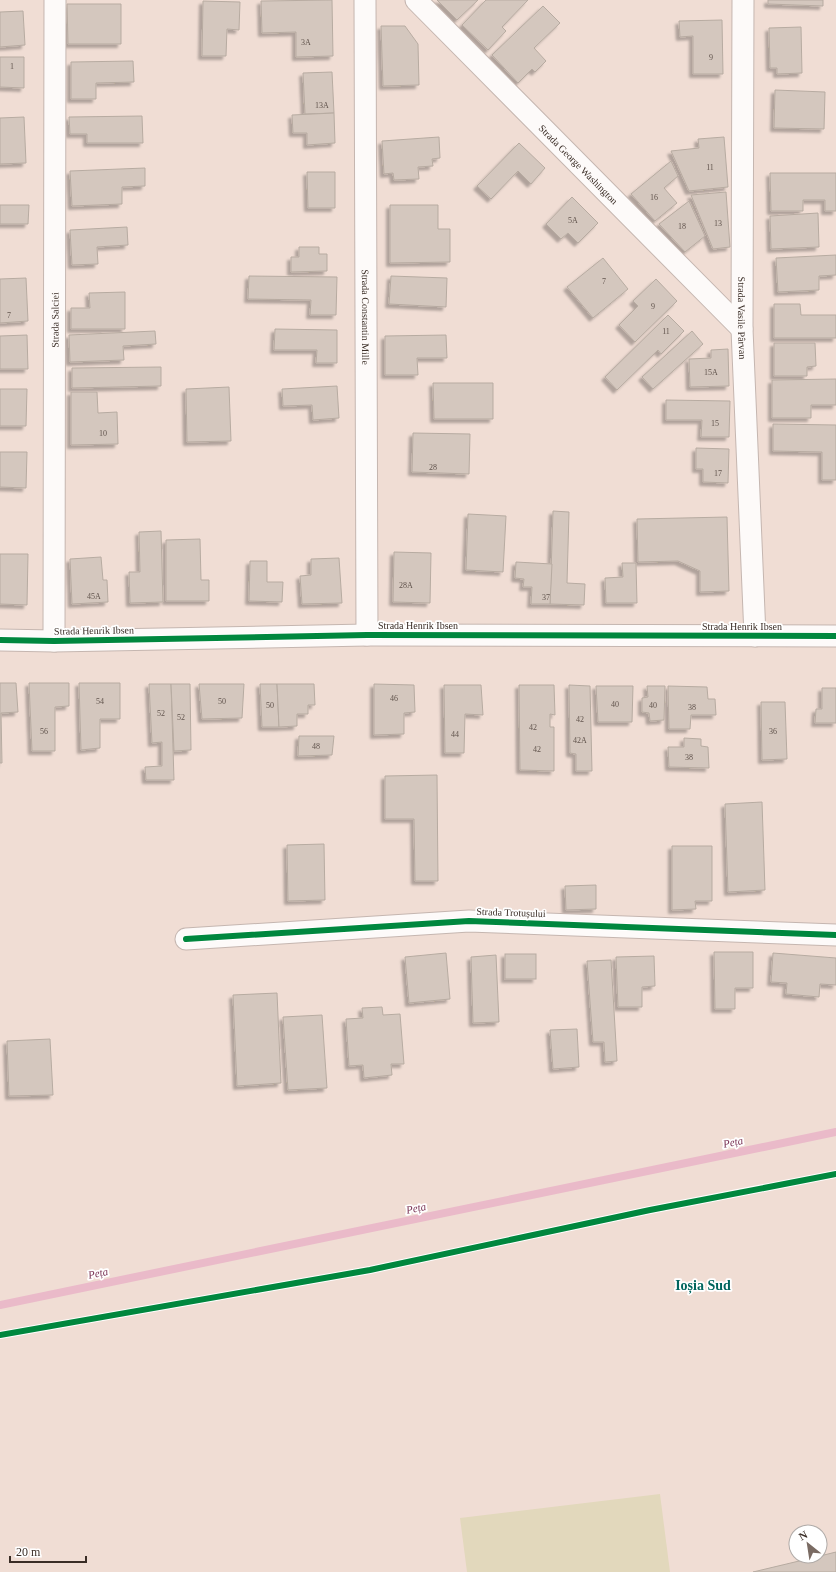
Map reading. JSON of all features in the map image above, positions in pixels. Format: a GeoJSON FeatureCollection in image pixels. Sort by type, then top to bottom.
{"type":"FeatureCollection","features":[{"type":"Feature","properties":{"kind":"street","name":"Strada Salciei"},"geometry":{"type":"LineString","coordinates":[[54,641],[55,0]]}},
{"type":"Feature","properties":{"kind":"street","name":"Strada Constantin Mille"},"geometry":{"type":"LineString","coordinates":[[365,0],[367,635]]}},
{"type":"Feature","properties":{"kind":"street","name":"Strada George Washington"},"geometry":{"type":"LineString","coordinates":[[416,0],[742,329]]}},
{"type":"Feature","properties":{"kind":"street","name":"Strada Vasile Pârvan"},"geometry":{"type":"LineString","coordinates":[[743,0],[742,329],[755,636]]}},
{"type":"Feature","properties":{"kind":"street","name":"Strada Henrik Ibsen"},"geometry":{"type":"LineString","coordinates":[[0,640],[54,641],[367,635],[836,636]]}},
{"type":"Feature","properties":{"kind":"street","name":"Strada Trotușului"},"geometry":{"type":"LineString","coordinates":[[186,939],[469,921],[836,935]]}},
{"type":"Feature","properties":{"kind":"shaded area"},"geometry":{"type":"Polygon","coordinates":[[[660,1494],[670,1572],[467,1572],[460,1518],[660,1494]]]}},
{"type":"Feature","properties":{"kind":"building"},"geometry":{"type":"Polygon","coordinates":[[[332,0],[333,56],[296,57],[296,32],[262,33],[261,1],[332,0]]]}},
{"type":"Feature","properties":{"kind":"building"},"geometry":{"type":"Polygon","coordinates":[[[437,0],[478,0],[457,20],[437,0]]]}},
{"type":"Feature","properties":{"kind":"building"},"geometry":{"type":"Polygon","coordinates":[[[486,0],[528,0],[502,27],[506,31],[488,50],[462,25],[486,0]]]}},
{"type":"Feature","properties":{"kind":"building"},"geometry":{"type":"Polygon","coordinates":[[[768,0],[823,0],[823,6],[768,4],[768,0]]]}},
{"type":"Feature","properties":{"kind":"building"},"geometry":{"type":"Polygon","coordinates":[[[203,1],[240,2],[239,30],[227,29],[226,56],[202,56],[203,1]]]}},
{"type":"Feature","properties":{"kind":"building"},"geometry":{"type":"Polygon","coordinates":[[[67,4],[121,4],[121,44],[68,44],[67,4]]]}},
{"type":"Feature","properties":{"kind":"building"},"geometry":{"type":"Polygon","coordinates":[[[543,6],[560,23],[534,48],[546,61],[535,72],[532,69],[518,83],[492,55],[543,6]]]}},
{"type":"Feature","properties":{"kind":"building"},"geometry":{"type":"Polygon","coordinates":[[[23,11],[25,45],[0,47],[0,12],[23,11]]]}},
{"type":"Feature","properties":{"kind":"building"},"geometry":{"type":"Polygon","coordinates":[[[722,20],[723,74],[693,74],[693,36],[680,37],[679,21],[722,20]]]}},
{"type":"Feature","properties":{"kind":"building"},"geometry":{"type":"Polygon","coordinates":[[[381,26],[405,26],[418,44],[419,85],[383,86],[381,26]]]}},
{"type":"Feature","properties":{"kind":"building"},"geometry":{"type":"Polygon","coordinates":[[[801,27],[802,73],[777,74],[777,68],[770,68],[769,28],[801,27]]]}},
{"type":"Feature","properties":{"kind":"building"},"geometry":{"type":"Polygon","coordinates":[[[0,57],[24,57],[24,88],[0,87],[0,57]]]}},
{"type":"Feature","properties":{"kind":"building"},"geometry":{"type":"Polygon","coordinates":[[[133,61],[134,82],[96,83],[96,99],[71,99],[71,62],[133,61]]]}},
{"type":"Feature","properties":{"kind":"building"},"geometry":{"type":"Polygon","coordinates":[[[332,72],[334,113],[305,114],[303,73],[332,72]]]}},
{"type":"Feature","properties":{"kind":"building"},"geometry":{"type":"Polygon","coordinates":[[[775,90],[825,92],[824,129],[774,128],[775,90]]]}},
{"type":"Feature","properties":{"kind":"building"},"geometry":{"type":"Polygon","coordinates":[[[334,113],[335,143],[307,145],[307,133],[293,133],[292,115],[334,113]]]}},
{"type":"Feature","properties":{"kind":"building"},"geometry":{"type":"Polygon","coordinates":[[[142,116],[143,143],[87,143],[87,134],[70,134],[69,117],[142,116]]]}},
{"type":"Feature","properties":{"kind":"building"},"geometry":{"type":"Polygon","coordinates":[[[24,117],[26,163],[0,164],[0,118],[24,117]]]}},
{"type":"Feature","properties":{"kind":"building"},"geometry":{"type":"Polygon","coordinates":[[[439,137],[440,158],[432,159],[433,166],[418,167],[419,179],[394,180],[393,173],[384,174],[382,141],[439,137]]]}},
{"type":"Feature","properties":{"kind":"building"},"geometry":{"type":"Polygon","coordinates":[[[724,137],[728,187],[689,191],[671,151],[699,148],[698,139],[724,137]]]}},
{"type":"Feature","properties":{"kind":"building"},"geometry":{"type":"Polygon","coordinates":[[[519,143],[545,168],[531,184],[518,171],[491,199],[477,186],[519,143]]]}},
{"type":"Feature","properties":{"kind":"building"},"geometry":{"type":"Polygon","coordinates":[[[671,161],[678,176],[664,188],[677,203],[655,221],[631,194],[671,161]]]}},
{"type":"Feature","properties":{"kind":"building"},"geometry":{"type":"Polygon","coordinates":[[[145,168],[145,186],[122,187],[122,204],[72,206],[70,171],[145,168]]]}},
{"type":"Feature","properties":{"kind":"building"},"geometry":{"type":"Polygon","coordinates":[[[307,172],[335,172],[335,208],[308,208],[307,172]]]}},
{"type":"Feature","properties":{"kind":"building"},"geometry":{"type":"Polygon","coordinates":[[[770,173],[836,173],[836,211],[825,211],[825,200],[803,200],[803,211],[771,211],[770,173]]]}},
{"type":"Feature","properties":{"kind":"building"},"geometry":{"type":"Polygon","coordinates":[[[726,192],[730,247],[713,249],[691,195],[726,192]]]}},
{"type":"Feature","properties":{"kind":"building"},"geometry":{"type":"Polygon","coordinates":[[[572,197],[598,223],[578,243],[568,233],[561,239],[546,224],[572,197]]]}},
{"type":"Feature","properties":{"kind":"building"},"geometry":{"type":"Polygon","coordinates":[[[689,201],[705,236],[685,252],[659,224],[689,201]]]}},
{"type":"Feature","properties":{"kind":"building"},"geometry":{"type":"Polygon","coordinates":[[[0,205],[29,205],[28,224],[0,224],[0,205]]]}},
{"type":"Feature","properties":{"kind":"building"},"geometry":{"type":"Polygon","coordinates":[[[390,205],[438,205],[438,229],[450,229],[450,262],[390,263],[390,205]]]}},
{"type":"Feature","properties":{"kind":"building"},"geometry":{"type":"Polygon","coordinates":[[[818,213],[819,247],[771,249],[770,216],[818,213]]]}},
{"type":"Feature","properties":{"kind":"building"},"geometry":{"type":"Polygon","coordinates":[[[127,227],[128,245],[97,247],[98,264],[72,265],[70,230],[127,227]]]}},
{"type":"Feature","properties":{"kind":"building"},"geometry":{"type":"Polygon","coordinates":[[[299,247],[319,247],[319,254],[327,254],[327,271],[291,272],[291,257],[299,257],[299,247]]]}},
{"type":"Feature","properties":{"kind":"building"},"geometry":{"type":"Polygon","coordinates":[[[836,255],[836,275],[819,276],[819,290],[778,292],[776,258],[836,255]]]}},
{"type":"Feature","properties":{"kind":"building"},"geometry":{"type":"Polygon","coordinates":[[[603,258],[628,289],[593,318],[567,287],[603,258]]]}},
{"type":"Feature","properties":{"kind":"building"},"geometry":{"type":"Polygon","coordinates":[[[249,276],[337,277],[336,315],[310,315],[311,300],[248,299],[249,276]]]}},
{"type":"Feature","properties":{"kind":"building"},"geometry":{"type":"Polygon","coordinates":[[[391,276],[447,278],[446,307],[389,304],[391,276]]]}},
{"type":"Feature","properties":{"kind":"building"},"geometry":{"type":"Polygon","coordinates":[[[26,278],[28,321],[0,323],[0,279],[26,278]]]}},
{"type":"Feature","properties":{"kind":"building"},"geometry":{"type":"Polygon","coordinates":[[[656,279],[677,301],[635,342],[619,325],[638,306],[633,301],[656,279]]]}},
{"type":"Feature","properties":{"kind":"building"},"geometry":{"type":"Polygon","coordinates":[[[125,292],[125,329],[71,329],[71,308],[90,308],[89,293],[125,292]]]}},
{"type":"Feature","properties":{"kind":"building"},"geometry":{"type":"Polygon","coordinates":[[[774,304],[800,304],[801,315],[836,315],[836,338],[774,338],[774,304]]]}},
{"type":"Feature","properties":{"kind":"building"},"geometry":{"type":"Polygon","coordinates":[[[668,315],[684,331],[661,354],[658,350],[617,390],[605,377],[668,315]]]}},
{"type":"Feature","properties":{"kind":"building"},"geometry":{"type":"Polygon","coordinates":[[[275,329],[337,330],[337,363],[316,363],[317,350],[274,350],[275,329]]]}},
{"type":"Feature","properties":{"kind":"building"},"geometry":{"type":"Polygon","coordinates":[[[155,331],[156,344],[123,346],[124,360],[70,362],[69,335],[155,331]]]}},
{"type":"Feature","properties":{"kind":"building"},"geometry":{"type":"Polygon","coordinates":[[[692,331],[703,344],[653,389],[642,377],[692,331]]]}},
{"type":"Feature","properties":{"kind":"building"},"geometry":{"type":"Polygon","coordinates":[[[27,335],[28,369],[0,369],[0,336],[27,335]]]}},
{"type":"Feature","properties":{"kind":"building"},"geometry":{"type":"Polygon","coordinates":[[[446,335],[447,358],[417,358],[418,375],[385,375],[385,336],[446,335]]]}},
{"type":"Feature","properties":{"kind":"building"},"geometry":{"type":"Polygon","coordinates":[[[774,343],[815,343],[816,366],[807,367],[807,376],[774,376],[774,343]]]}},
{"type":"Feature","properties":{"kind":"building"},"geometry":{"type":"Polygon","coordinates":[[[728,349],[729,386],[690,387],[689,359],[711,358],[711,350],[728,349]]]}},
{"type":"Feature","properties":{"kind":"building"},"geometry":{"type":"Polygon","coordinates":[[[161,367],[161,386],[72,388],[72,368],[161,367]]]}},
{"type":"Feature","properties":{"kind":"building"},"geometry":{"type":"Polygon","coordinates":[[[836,379],[836,405],[811,405],[811,418],[772,418],[772,380],[836,379]]]}},
{"type":"Feature","properties":{"kind":"building"},"geometry":{"type":"Polygon","coordinates":[[[433,383],[493,383],[493,419],[434,419],[433,383]]]}},
{"type":"Feature","properties":{"kind":"building"},"geometry":{"type":"Polygon","coordinates":[[[337,386],[339,418],[313,420],[312,405],[283,406],[282,389],[337,386]]]}},
{"type":"Feature","properties":{"kind":"building"},"geometry":{"type":"Polygon","coordinates":[[[229,387],[231,441],[187,442],[186,389],[229,387]]]}},
{"type":"Feature","properties":{"kind":"building"},"geometry":{"type":"Polygon","coordinates":[[[0,389],[27,389],[26,426],[0,426],[0,389]]]}},
{"type":"Feature","properties":{"kind":"building"},"geometry":{"type":"Polygon","coordinates":[[[71,392],[97,392],[98,413],[117,412],[118,444],[71,445],[71,392]]]}},
{"type":"Feature","properties":{"kind":"building"},"geometry":{"type":"Polygon","coordinates":[[[666,400],[730,401],[729,437],[701,437],[702,420],[666,420],[666,400]]]}},
{"type":"Feature","properties":{"kind":"building"},"geometry":{"type":"Polygon","coordinates":[[[773,424],[836,425],[836,480],[822,480],[822,452],[773,451],[773,424]]]}},
{"type":"Feature","properties":{"kind":"building"},"geometry":{"type":"Polygon","coordinates":[[[413,433],[470,434],[469,474],[412,472],[413,433]]]}},
{"type":"Feature","properties":{"kind":"building"},"geometry":{"type":"Polygon","coordinates":[[[696,448],[729,449],[728,483],[703,482],[703,469],[696,469],[696,448]]]}},
{"type":"Feature","properties":{"kind":"building"},"geometry":{"type":"Polygon","coordinates":[[[0,452],[27,452],[26,488],[0,487],[0,452]]]}},
{"type":"Feature","properties":{"kind":"building"},"geometry":{"type":"Polygon","coordinates":[[[553,511],[569,512],[567,583],[585,584],[584,605],[550,604],[553,511]]]}},
{"type":"Feature","properties":{"kind":"building"},"geometry":{"type":"Polygon","coordinates":[[[468,514],[506,516],[503,572],[466,570],[468,514]]]}},
{"type":"Feature","properties":{"kind":"building"},"geometry":{"type":"Polygon","coordinates":[[[727,517],[729,591],[700,592],[700,571],[678,561],[638,562],[637,519],[727,517]]]}},
{"type":"Feature","properties":{"kind":"building"},"geometry":{"type":"Polygon","coordinates":[[[161,531],[163,602],[130,603],[129,572],[140,572],[139,532],[161,531]]]}},
{"type":"Feature","properties":{"kind":"building"},"geometry":{"type":"Polygon","coordinates":[[[200,539],[201,580],[209,580],[209,601],[166,601],[166,540],[200,539]]]}},
{"type":"Feature","properties":{"kind":"building"},"geometry":{"type":"Polygon","coordinates":[[[394,552],[431,553],[430,603],[393,602],[394,552]]]}},
{"type":"Feature","properties":{"kind":"building"},"geometry":{"type":"Polygon","coordinates":[[[0,554],[28,554],[27,605],[0,604],[0,554]]]}},
{"type":"Feature","properties":{"kind":"building"},"geometry":{"type":"Polygon","coordinates":[[[101,557],[103,580],[107,580],[108,602],[72,604],[70,559],[101,557]]]}},
{"type":"Feature","properties":{"kind":"building"},"geometry":{"type":"Polygon","coordinates":[[[339,558],[342,603],[302,604],[300,576],[311,575],[311,559],[339,558]]]}},
{"type":"Feature","properties":{"kind":"building"},"geometry":{"type":"Polygon","coordinates":[[[250,561],[267,561],[267,582],[283,582],[282,602],[249,601],[250,561]]]}},
{"type":"Feature","properties":{"kind":"building"},"geometry":{"type":"Polygon","coordinates":[[[516,562],[552,564],[550,604],[531,604],[532,587],[523,587],[524,579],[515,578],[516,562]]]}},
{"type":"Feature","properties":{"kind":"building"},"geometry":{"type":"Polygon","coordinates":[[[622,563],[636,563],[637,603],[606,603],[605,578],[623,577],[622,563]]]}},
{"type":"Feature","properties":{"kind":"building"},"geometry":{"type":"Polygon","coordinates":[[[0,683],[16,683],[18,712],[1,713],[2,763],[0,763],[0,683]]]}},
{"type":"Feature","properties":{"kind":"building"},"geometry":{"type":"Polygon","coordinates":[[[29,683],[69,683],[69,706],[55,707],[55,751],[32,751],[29,683]]]}},
{"type":"Feature","properties":{"kind":"building"},"geometry":{"type":"Polygon","coordinates":[[[79,683],[120,683],[120,719],[100,719],[100,748],[81,750],[79,683]]]}},
{"type":"Feature","properties":{"kind":"building"},"geometry":{"type":"Polygon","coordinates":[[[149,684],[171,684],[174,780],[146,780],[145,767],[162,766],[162,742],[152,743],[149,684]]]}},
{"type":"Feature","properties":{"kind":"building"},"geometry":{"type":"Polygon","coordinates":[[[171,684],[190,684],[191,750],[174,751],[171,684]]]}},
{"type":"Feature","properties":{"kind":"building"},"geometry":{"type":"Polygon","coordinates":[[[199,684],[244,684],[242,718],[202,719],[199,684]]]}},
{"type":"Feature","properties":{"kind":"building"},"geometry":{"type":"Polygon","coordinates":[[[260,684],[277,684],[279,727],[262,727],[260,684]]]}},
{"type":"Feature","properties":{"kind":"building"},"geometry":{"type":"Polygon","coordinates":[[[277,684],[314,684],[315,705],[308,705],[308,714],[297,714],[297,726],[279,727],[277,684]]]}},
{"type":"Feature","properties":{"kind":"building"},"geometry":{"type":"Polygon","coordinates":[[[374,684],[414,685],[415,712],[404,713],[404,734],[374,735],[374,684]]]}},
{"type":"Feature","properties":{"kind":"building"},"geometry":{"type":"Polygon","coordinates":[[[444,685],[481,685],[483,715],[465,714],[464,753],[445,753],[444,685]]]}},
{"type":"Feature","properties":{"kind":"building"},"geometry":{"type":"Polygon","coordinates":[[[519,685],[554,685],[555,715],[550,714],[550,727],[554,727],[554,771],[520,770],[519,685]]]}},
{"type":"Feature","properties":{"kind":"building"},"geometry":{"type":"Polygon","coordinates":[[[569,685],[590,686],[592,771],[576,771],[576,754],[570,753],[569,685]]]}},
{"type":"Feature","properties":{"kind":"building"},"geometry":{"type":"Polygon","coordinates":[[[596,686],[633,686],[632,722],[598,722],[596,686]]]}},
{"type":"Feature","properties":{"kind":"building"},"geometry":{"type":"Polygon","coordinates":[[[647,686],[665,686],[664,720],[650,721],[649,713],[642,712],[642,698],[648,697],[647,686]]]}},
{"type":"Feature","properties":{"kind":"building"},"geometry":{"type":"Polygon","coordinates":[[[668,686],[707,687],[708,699],[715,699],[716,715],[691,715],[690,729],[669,729],[668,686]]]}},
{"type":"Feature","properties":{"kind":"building"},"geometry":{"type":"Polygon","coordinates":[[[822,688],[836,688],[836,723],[815,723],[816,709],[822,709],[822,688]]]}},
{"type":"Feature","properties":{"kind":"building"},"geometry":{"type":"Polygon","coordinates":[[[761,702],[785,702],[787,759],[762,760],[761,702]]]}},
{"type":"Feature","properties":{"kind":"building"},"geometry":{"type":"Polygon","coordinates":[[[299,736],[334,736],[332,755],[298,756],[299,736]]]}},
{"type":"Feature","properties":{"kind":"building"},"geometry":{"type":"Polygon","coordinates":[[[684,738],[701,739],[701,746],[708,747],[709,768],[669,767],[668,747],[684,747],[684,738]]]}},
{"type":"Feature","properties":{"kind":"building"},"geometry":{"type":"Polygon","coordinates":[[[437,775],[438,881],[415,881],[414,819],[385,819],[385,776],[437,775]]]}},
{"type":"Feature","properties":{"kind":"building"},"geometry":{"type":"Polygon","coordinates":[[[762,802],[765,890],[728,892],[725,804],[762,802]]]}},
{"type":"Feature","properties":{"kind":"building"},"geometry":{"type":"Polygon","coordinates":[[[324,844],[325,900],[288,901],[287,845],[324,844]]]}},
{"type":"Feature","properties":{"kind":"building"},"geometry":{"type":"Polygon","coordinates":[[[672,846],[712,846],[712,901],[695,901],[696,909],[672,910],[672,846]]]}},
{"type":"Feature","properties":{"kind":"building"},"geometry":{"type":"Polygon","coordinates":[[[596,885],[596,909],[566,910],[565,886],[596,885]]]}},
{"type":"Feature","properties":{"kind":"building"},"geometry":{"type":"Polygon","coordinates":[[[714,952],[753,952],[753,988],[735,988],[735,1009],[715,1009],[714,952]]]}},
{"type":"Feature","properties":{"kind":"building"},"geometry":{"type":"Polygon","coordinates":[[[446,953],[450,999],[409,1003],[405,957],[446,953]]]}},
{"type":"Feature","properties":{"kind":"building"},"geometry":{"type":"Polygon","coordinates":[[[773,953],[836,958],[836,985],[820,984],[819,997],[786,994],[787,983],[771,982],[773,953]]]}},
{"type":"Feature","properties":{"kind":"building"},"geometry":{"type":"Polygon","coordinates":[[[505,954],[536,954],[536,979],[505,979],[505,954]]]}},
{"type":"Feature","properties":{"kind":"building"},"geometry":{"type":"Polygon","coordinates":[[[496,955],[499,1022],[473,1023],[471,957],[496,955]]]}},
{"type":"Feature","properties":{"kind":"building"},"geometry":{"type":"Polygon","coordinates":[[[654,956],[655,986],[642,987],[642,1007],[618,1007],[616,957],[654,956]]]}},
{"type":"Feature","properties":{"kind":"building"},"geometry":{"type":"Polygon","coordinates":[[[611,960],[617,1061],[605,1062],[604,1042],[593,1042],[587,961],[611,960]]]}},
{"type":"Feature","properties":{"kind":"building"},"geometry":{"type":"Polygon","coordinates":[[[277,993],[281,1083],[237,1086],[233,995],[277,993]]]}},
{"type":"Feature","properties":{"kind":"building"},"geometry":{"type":"Polygon","coordinates":[[[382,1007],[383,1015],[400,1014],[404,1064],[391,1064],[392,1075],[364,1078],[363,1065],[349,1066],[346,1019],[363,1018],[362,1008],[382,1007]]]}},
{"type":"Feature","properties":{"kind":"building"},"geometry":{"type":"Polygon","coordinates":[[[322,1015],[327,1088],[288,1090],[283,1017],[322,1015]]]}},
{"type":"Feature","properties":{"kind":"building"},"geometry":{"type":"Polygon","coordinates":[[[577,1029],[579,1067],[553,1069],[550,1030],[577,1029]]]}},
{"type":"Feature","properties":{"kind":"building"},"geometry":{"type":"Polygon","coordinates":[[[50,1039],[53,1095],[9,1096],[7,1041],[50,1039]]]}},
{"type":"Feature","properties":{"kind":"building"},"geometry":{"type":"Polygon","coordinates":[[[836,1552],[836,1572],[753,1572],[788,1564],[828,1564],[828,1554],[836,1552]]]}},
{"type":"Feature","properties":{"kind":"waterway","name":"Peța"},"geometry":{"type":"LineString","coordinates":[[0,1305],[836,1132]]}},
{"type":"Feature","properties":{"kind":"cycle path"},"geometry":{"type":"LineString","coordinates":[[0,640],[54,641],[367,635],[836,636]]}},
{"type":"Feature","properties":{"kind":"cycle path"},"geometry":{"type":"LineString","coordinates":[[186,939],[469,921],[836,935]]}},
{"type":"Feature","properties":{"kind":"cycle path"},"geometry":{"type":"LineString","coordinates":[[0,1335],[370,1270],[650,1210],[836,1174]]}},
{"type":"Feature","properties":{"kind":"district","name":"Ioșia Sud"},"geometry":{"type":"Point","coordinates":[703,1285]}}]}
